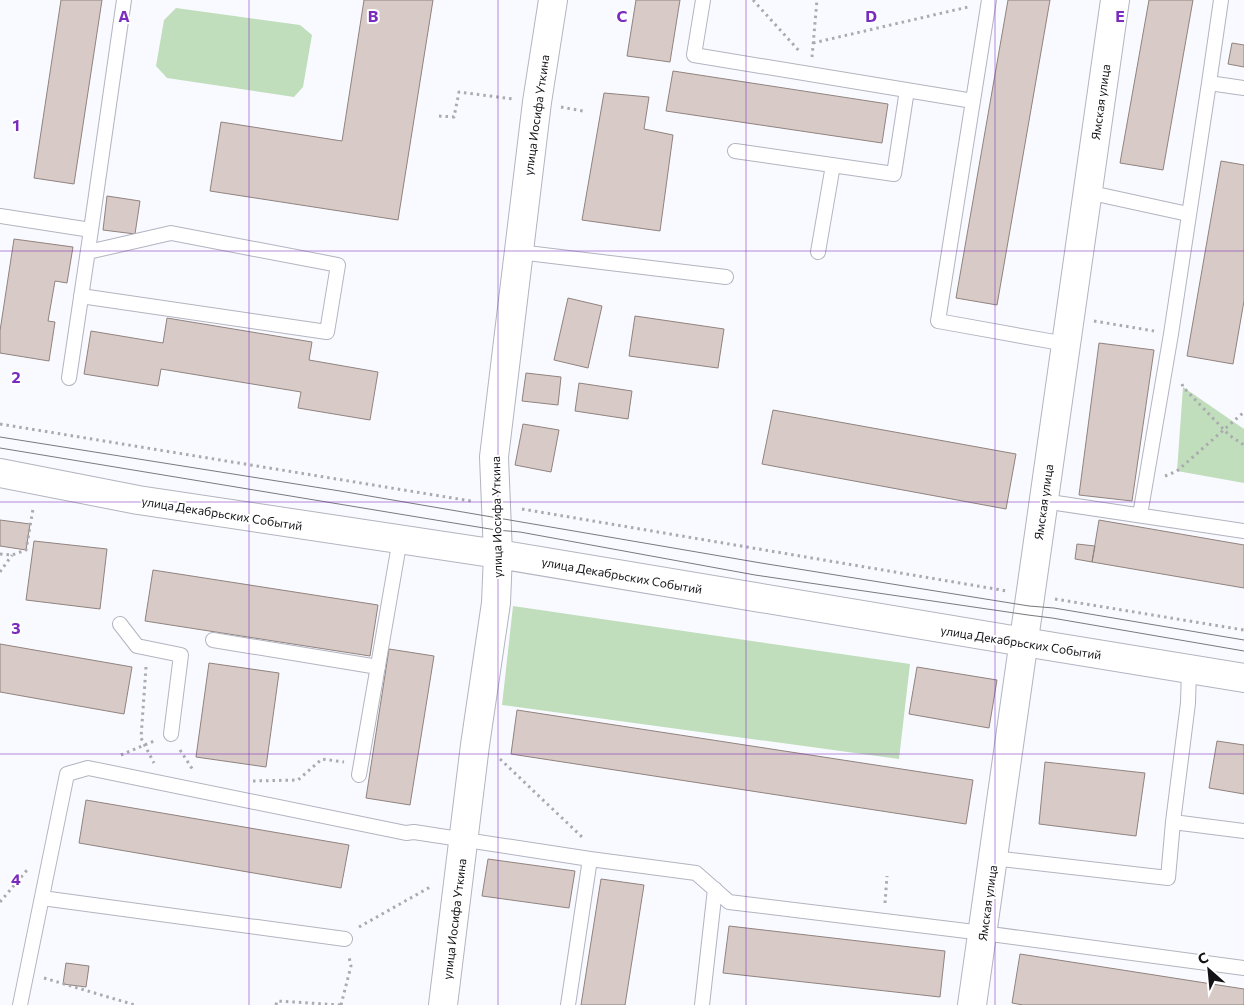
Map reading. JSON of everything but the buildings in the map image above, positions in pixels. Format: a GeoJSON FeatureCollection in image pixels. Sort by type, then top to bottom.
{"type":"FeatureCollection","features":[{"type":"Feature","properties":{"kind":"street","name":"улица Иосифа Уткина"},"geometry":{"type":"LineString","coordinates":[[443,1005],[475,745],[496,604],[498,554],[494,457],[537,102],[553,0]]}},
{"type":"Feature","properties":{"kind":"street","name":"Ямская улица"},"geometry":{"type":"LineString","coordinates":[[972,1005],[1115,0]]}},
{"type":"Feature","properties":{"kind":"street","name":"улица Декабрьских Событий"},"geometry":{"type":"LineString","coordinates":[[0,473],[138,500],[498,554],[1244,678]]}},
{"type":"Feature","properties":{"kind":"lane"},"geometry":{"type":"LineString","coordinates":[[69,378],[124,0]]}},
{"type":"Feature","properties":{"kind":"lane"},"geometry":{"type":"LineString","coordinates":[[703,0],[694,55],[810,69],[907,90],[973,101]]}},
{"type":"Feature","properties":{"kind":"lane"},"geometry":{"type":"LineString","coordinates":[[1140,515],[1171,334],[1221,0]]}},
{"type":"Feature","properties":{"kind":"lane"},"geometry":{"type":"LineString","coordinates":[[989,1],[938,321],[1066,344]]}},
{"type":"Feature","properties":{"kind":"lane"},"geometry":{"type":"LineString","coordinates":[[1209,83],[1244,88]]}},
{"type":"Feature","properties":{"kind":"lane"},"geometry":{"type":"LineString","coordinates":[[736,151],[894,174],[907,90]]}},
{"type":"Feature","properties":{"kind":"lane"},"geometry":{"type":"LineString","coordinates":[[818,252],[833,165]]}},
{"type":"Feature","properties":{"kind":"lane"},"geometry":{"type":"LineString","coordinates":[[1087,192],[1188,214]]}},
{"type":"Feature","properties":{"kind":"lane"},"geometry":{"type":"LineString","coordinates":[[0,216],[91,230]]}},
{"type":"Feature","properties":{"kind":"lane"},"geometry":{"type":"LineString","coordinates":[[82,296],[327,332],[338,265],[171,233],[88,252]]}},
{"type":"Feature","properties":{"kind":"lane"},"geometry":{"type":"LineString","coordinates":[[518,252],[726,277]]}},
{"type":"Feature","properties":{"kind":"lane"},"geometry":{"type":"LineString","coordinates":[[1043,500],[1244,531]]}},
{"type":"Feature","properties":{"kind":"lane"},"geometry":{"type":"LineString","coordinates":[[360,770],[400,539]]}},
{"type":"Feature","properties":{"kind":"lane"},"geometry":{"type":"LineString","coordinates":[[120,624],[137,646],[181,655],[171,734]]}},
{"type":"Feature","properties":{"kind":"lane"},"geometry":{"type":"LineString","coordinates":[[213,640],[378,667]]}},
{"type":"Feature","properties":{"kind":"lane"},"geometry":{"type":"LineString","coordinates":[[993,858],[1168,878],[1188,703],[1189,669]]}},
{"type":"Feature","properties":{"kind":"lane"},"geometry":{"type":"LineString","coordinates":[[20,1005],[67,774],[88,768],[406,833],[414,832],[590,860],[696,873],[729,902],[983,933],[1244,968]]}},
{"type":"Feature","properties":{"kind":"lane"},"geometry":{"type":"LineString","coordinates":[[1173,822],[1244,831]]}},
{"type":"Feature","properties":{"kind":"lane"},"geometry":{"type":"LineString","coordinates":[[568,1005],[590,860]]}},
{"type":"Feature","properties":{"kind":"lane"},"geometry":{"type":"LineString","coordinates":[[702,1005],[715,889]]}},
{"type":"Feature","properties":{"kind":"lane"},"geometry":{"type":"LineString","coordinates":[[42,898],[342,938]]}},
{"type":"Feature","properties":{"kind":"path"},"geometry":{"type":"LineString","coordinates":[[753,0],[810,69]]}},
{"type":"Feature","properties":{"kind":"path"},"geometry":{"type":"LineString","coordinates":[[810,69],[817,0]]}},
{"type":"Feature","properties":{"kind":"path"},"geometry":{"type":"LineString","coordinates":[[813,43],[989,1]]}},
{"type":"Feature","properties":{"kind":"path"},"geometry":{"type":"LineString","coordinates":[[439,116],[454,117],[459,92],[537,102],[583,111]]}},
{"type":"Feature","properties":{"kind":"path"},"geometry":{"type":"LineString","coordinates":[[1145,482],[1177,471],[1244,412]]}},
{"type":"Feature","properties":{"kind":"path"},"geometry":{"type":"LineString","coordinates":[[0,424],[1244,630]]}},
{"type":"Feature","properties":{"kind":"path"},"geometry":{"type":"LineString","coordinates":[[0,554],[12,555],[26,550],[33,509]]}},
{"type":"Feature","properties":{"kind":"path"},"geometry":{"type":"LineString","coordinates":[[0,572],[12,555]]}},
{"type":"Feature","properties":{"kind":"path"},"geometry":{"type":"LineString","coordinates":[[147,648],[141,738],[164,783]]}},
{"type":"Feature","properties":{"kind":"path"},"geometry":{"type":"LineString","coordinates":[[88,768],[171,734],[192,770],[201,772]]}},
{"type":"Feature","properties":{"kind":"path"},"geometry":{"type":"LineString","coordinates":[[499,758],[608,862]]}},
{"type":"Feature","properties":{"kind":"path"},"geometry":{"type":"LineString","coordinates":[[246,781],[298,780],[322,759],[360,770]]}},
{"type":"Feature","properties":{"kind":"path"},"geometry":{"type":"LineString","coordinates":[[883,921],[887,876]]}},
{"type":"Feature","properties":{"kind":"path"},"geometry":{"type":"LineString","coordinates":[[276,1005],[277,1001],[341,1005],[351,966],[342,938],[435,885]]}},
{"type":"Feature","properties":{"kind":"path"},"geometry":{"type":"LineString","coordinates":[[27,972],[125,1004],[135,1005]]}},
{"type":"Feature","properties":{"kind":"green space"},"geometry":{"type":"Polygon","coordinates":[[[176,8],[300,25],[312,35],[303,87],[294,97],[167,78],[156,66],[164,20],[176,8]]]}},
{"type":"Feature","properties":{"kind":"green space"},"geometry":{"type":"Polygon","coordinates":[[[1183,387],[1244,429],[1244,483],[1177,471],[1183,387]]]}},
{"type":"Feature","properties":{"kind":"green space"},"geometry":{"type":"Polygon","coordinates":[[[513,606],[910,664],[899,759],[502,705],[513,606]]]}},
{"type":"Feature","properties":{"kind":"tram line"},"geometry":{"type":"LineString","coordinates":[[0,437],[340,491],[761,563],[1029,606],[1054,608],[1244,640]]}},
{"type":"Feature","properties":{"kind":"tram line"},"geometry":{"type":"LineString","coordinates":[[0,448],[496,530],[520,532],[755,575],[1052,618],[1244,651]]}}]}
